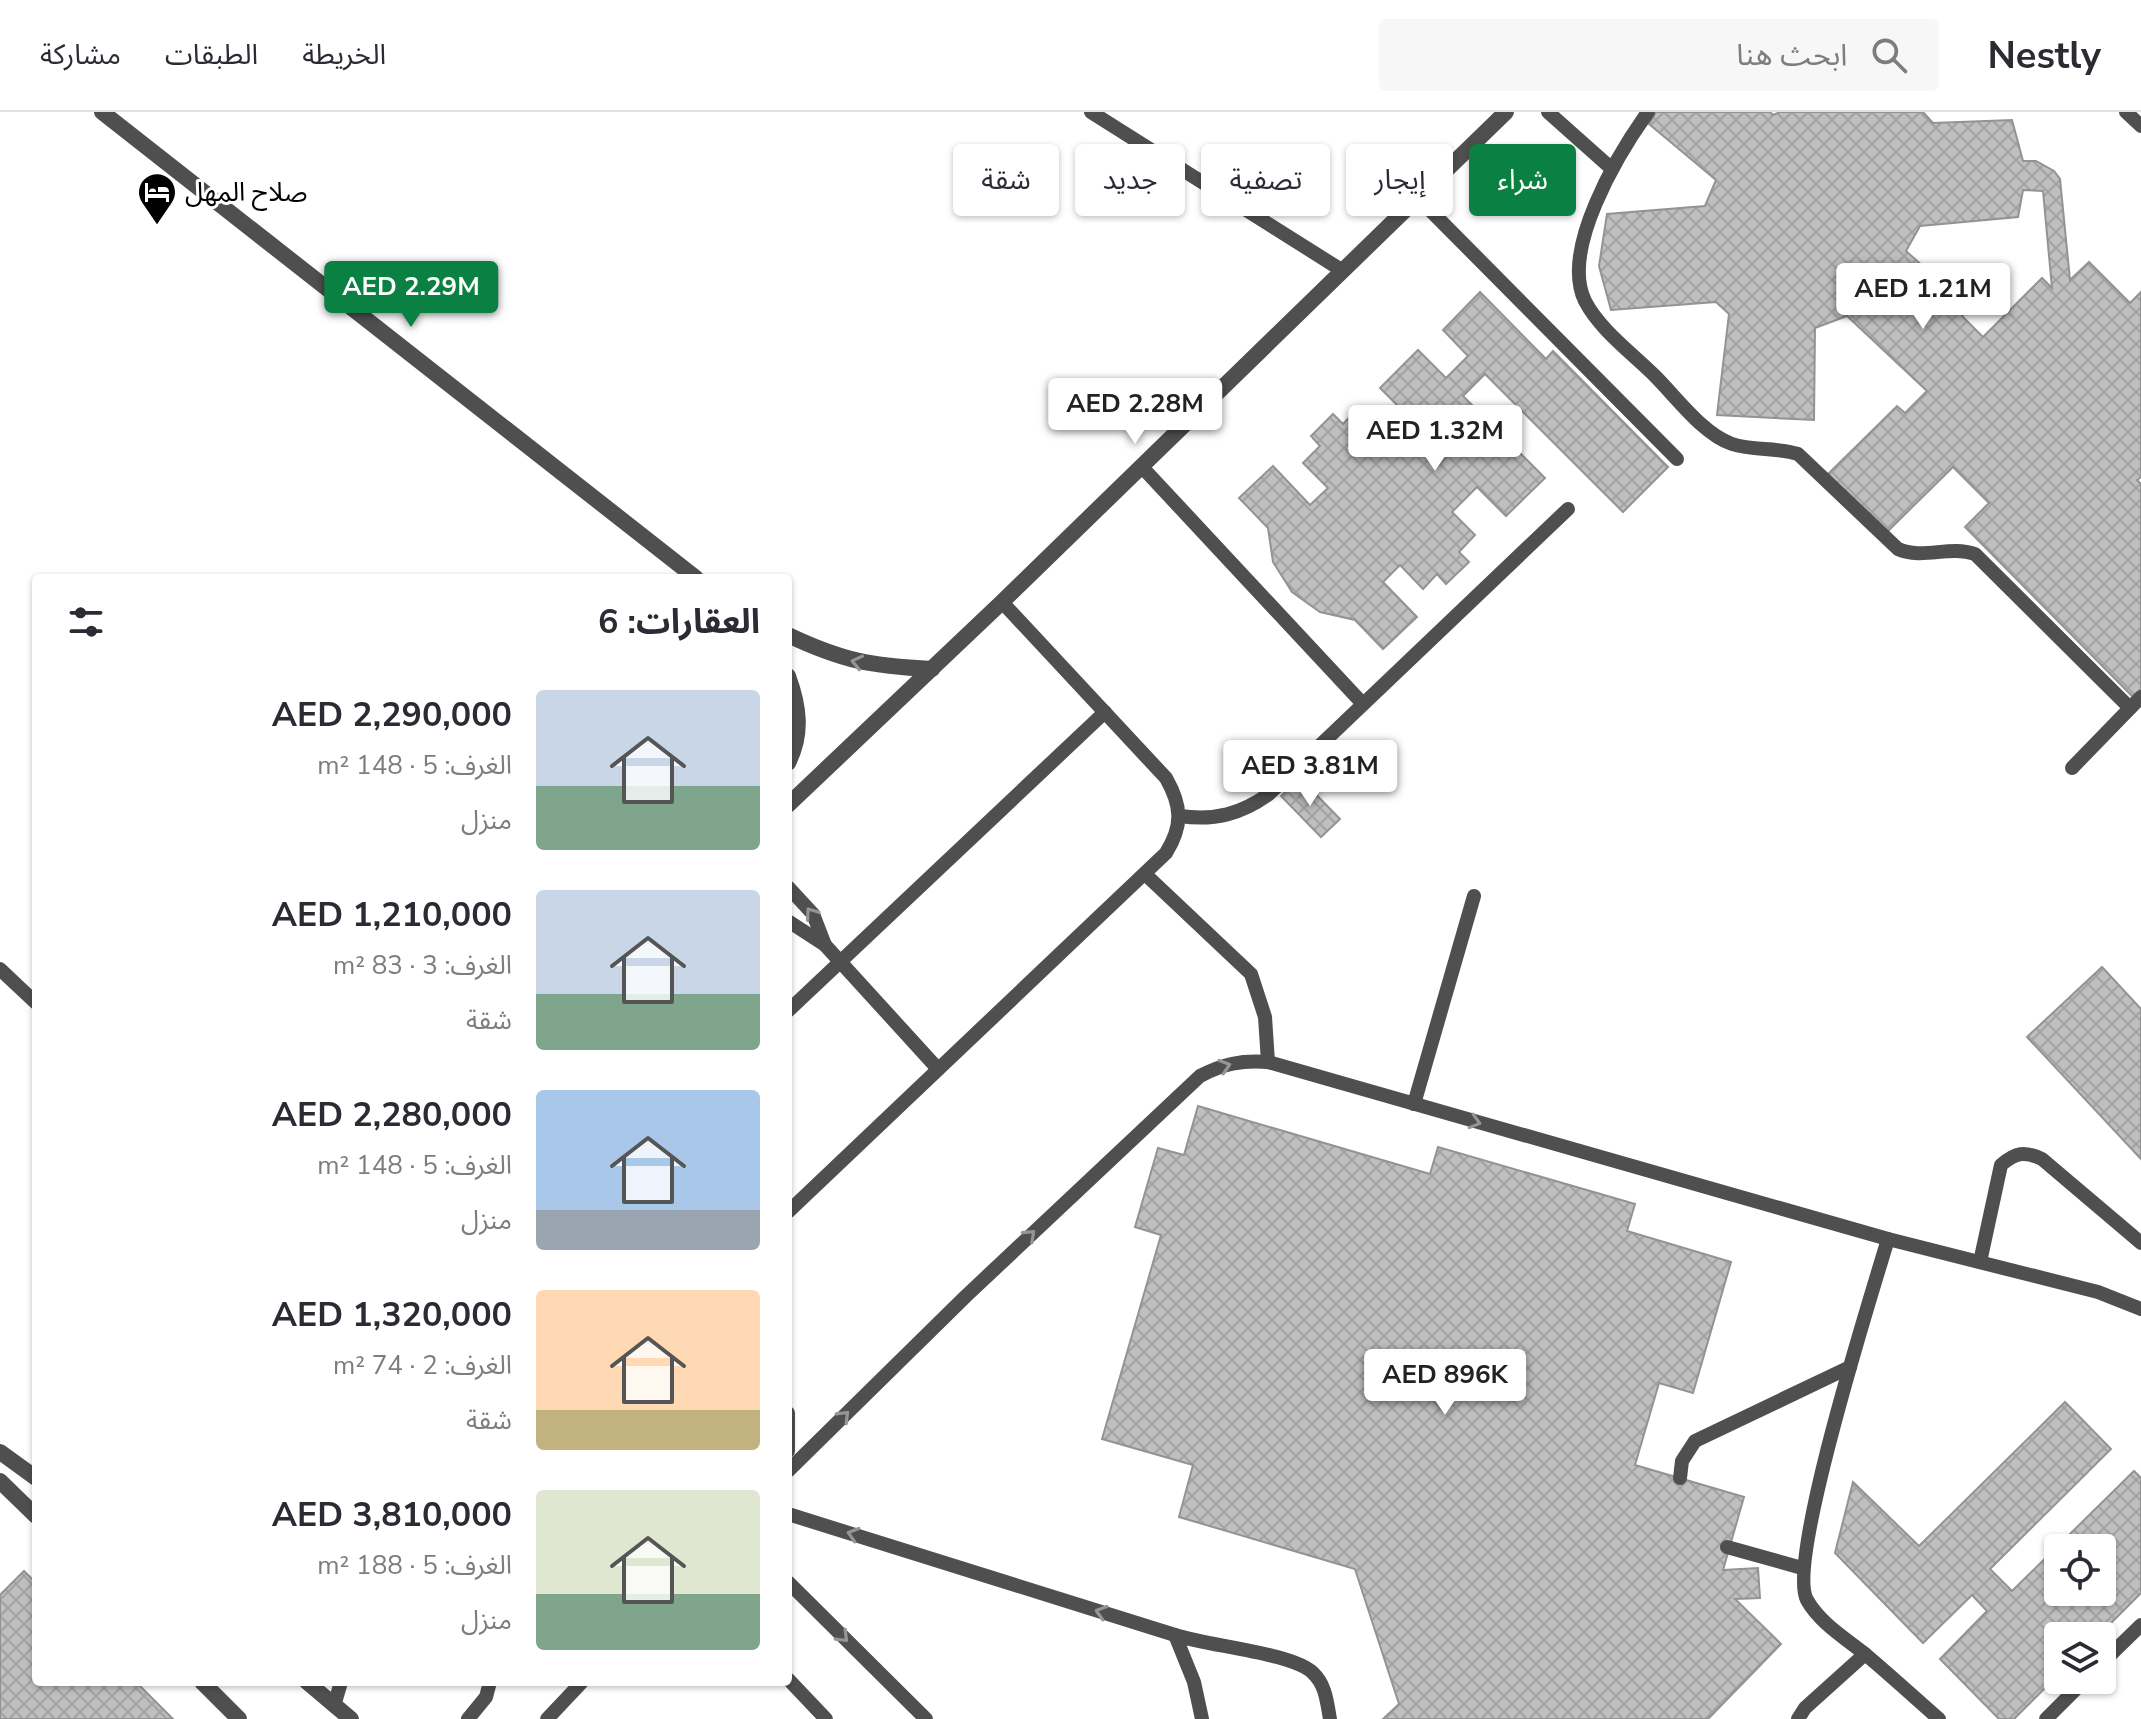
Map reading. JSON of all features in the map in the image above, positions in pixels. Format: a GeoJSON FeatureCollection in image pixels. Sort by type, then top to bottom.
{"type":"FeatureCollection","features":[{"type":"Feature","properties":{"kind":"street"},"geometry":{"type":"LineString","coordinates":[[102,112],[691,574]]}},
{"type":"Feature","properties":{"kind":"street"},"geometry":{"type":"LineString","coordinates":[[1453,164],[1506,112]]}},
{"type":"Feature","properties":{"kind":"street"},"geometry":{"type":"LineString","coordinates":[[792,801],[1400,216]]}},
{"type":"Feature","properties":{"kind":"street"},"geometry":{"type":"LineString","coordinates":[[792,637],[837,658],[876,667],[932,669]]}},
{"type":"Feature","properties":{"kind":"street"},"geometry":{"type":"LineString","coordinates":[[792,688],[800,712],[792,756]]}},
{"type":"Feature","properties":{"kind":"street"},"geometry":{"type":"LineString","coordinates":[[0,1452],[32,1475]]}},
{"type":"Feature","properties":{"kind":"street"},"geometry":{"type":"LineString","coordinates":[[0,1481],[32,1512]]}},
{"type":"Feature","properties":{"kind":"street"},"geometry":{"type":"LineString","coordinates":[[206,1686],[239,1719]]}},
{"type":"Feature","properties":{"kind":"street"},"geometry":{"type":"LineString","coordinates":[[312,1686],[351,1719]]}},
{"type":"Feature","properties":{"kind":"lane"},"geometry":{"type":"LineString","coordinates":[[1091,112],[1343,271]]}},
{"type":"Feature","properties":{"kind":"lane"},"geometry":{"type":"LineString","coordinates":[[1548,112],[1612,169]]}},
{"type":"Feature","properties":{"kind":"lane"},"geometry":{"type":"LineString","coordinates":[[1648,112],[1612,169],[1580,250],[1578,266],[1583,297],[1601,323],[1718,437],[1746,447],[1780,448],[1798,454],[1898,549],[1909,554],[1963,550],[1975,554],[2130,708]]}},
{"type":"Feature","properties":{"kind":"lane"},"geometry":{"type":"LineString","coordinates":[[2126,112],[2141,126]]}},
{"type":"Feature","properties":{"kind":"lane"},"geometry":{"type":"LineString","coordinates":[[1436,216],[1677,459]]}},
{"type":"Feature","properties":{"kind":"lane"},"geometry":{"type":"LineString","coordinates":[[1142,467],[1363,704]]}},
{"type":"Feature","properties":{"kind":"lane"},"geometry":{"type":"LineString","coordinates":[[1180,816],[1218,818],[1254,805],[1568,509]]}},
{"type":"Feature","properties":{"kind":"lane"},"geometry":{"type":"LineString","coordinates":[[792,1208],[1145,874],[1171,845],[1180,816],[1177,796],[1166,778],[1002,602]]}},
{"type":"Feature","properties":{"kind":"lane"},"geometry":{"type":"LineString","coordinates":[[2072,768],[2141,697]]}},
{"type":"Feature","properties":{"kind":"lane"},"geometry":{"type":"LineString","coordinates":[[792,1007],[1105,712]]}},
{"type":"Feature","properties":{"kind":"lane"},"geometry":{"type":"LineString","coordinates":[[1145,874],[1251,974],[1261,994],[1268,1062]]}},
{"type":"Feature","properties":{"kind":"lane"},"geometry":{"type":"LineString","coordinates":[[792,891],[813,914],[825,945]]}},
{"type":"Feature","properties":{"kind":"lane"},"geometry":{"type":"LineString","coordinates":[[1414,1104],[1474,896]]}},
{"type":"Feature","properties":{"kind":"lane"},"geometry":{"type":"LineString","coordinates":[[792,924],[825,945],[938,1069]]}},
{"type":"Feature","properties":{"kind":"lane"},"geometry":{"type":"LineString","coordinates":[[0,969],[32,999]]}},
{"type":"Feature","properties":{"kind":"lane"},"geometry":{"type":"LineString","coordinates":[[792,1467],[966,1296],[1200,1076],[1221,1065],[1244,1060],[1268,1062],[1888,1239],[2124,1299],[2141,1309]]}},
{"type":"Feature","properties":{"kind":"lane"},"geometry":{"type":"LineString","coordinates":[[1980,1262],[2001,1165],[2013,1155],[2028,1152],[2042,1159],[2141,1243]]}},
{"type":"Feature","properties":{"kind":"lane"},"geometry":{"type":"LineString","coordinates":[[1888,1239],[1850,1367],[1801,1581],[1806,1599],[1822,1620],[1939,1719]]}},
{"type":"Feature","properties":{"kind":"lane"},"geometry":{"type":"LineString","coordinates":[[1680,1478],[1682,1461],[1695,1441],[1850,1367]]}},
{"type":"Feature","properties":{"kind":"lane"},"geometry":{"type":"LineString","coordinates":[[792,1515],[1209,1646],[1300,1663],[1315,1674],[1324,1688],[1330,1719]]}},
{"type":"Feature","properties":{"kind":"lane"},"geometry":{"type":"LineString","coordinates":[[1727,1547],[1802,1568]]}},
{"type":"Feature","properties":{"kind":"lane"},"geometry":{"type":"LineString","coordinates":[[792,1586],[926,1719]]}},
{"type":"Feature","properties":{"kind":"lane"},"geometry":{"type":"LineString","coordinates":[[2116,1649],[2141,1625]]}},
{"type":"Feature","properties":{"kind":"lane"},"geometry":{"type":"LineString","coordinates":[[1175,1635],[1194,1682],[1202,1719]]}},
{"type":"Feature","properties":{"kind":"lane"},"geometry":{"type":"LineString","coordinates":[[1798,1719],[1805,1708],[1865,1654]]}},
{"type":"Feature","properties":{"kind":"lane"},"geometry":{"type":"LineString","coordinates":[[792,1683],[826,1719]]}},
{"type":"Feature","properties":{"kind":"lane"},"geometry":{"type":"LineString","coordinates":[[334,1706],[340,1686]]}},
{"type":"Feature","properties":{"kind":"lane"},"geometry":{"type":"LineString","coordinates":[[468,1719],[486,1697],[489,1686]]}},
{"type":"Feature","properties":{"kind":"lane"},"geometry":{"type":"LineString","coordinates":[[547,1719],[578,1686]]}},
{"type":"Feature","properties":{"kind":"lane"},"geometry":{"type":"LineString","coordinates":[[2046,1719],[2071,1694]]}},
{"type":"Feature","properties":{"kind":"building"},"geometry":{"type":"Polygon","coordinates":[[[1656,112],[1770,112],[1773,115],[1780,112],[1923,112],[1933,123],[2012,120],[2023,161],[2036,161],[2054,171],[2060,179],[2070,280],[2089,262],[2130,303],[2141,292],[2141,477],[2137,480],[2141,484],[2141,689],[2133,697],[1965,527],[1989,503],[1953,467],[1886,533],[1827,475],[1897,406],[1905,413],[1927,391],[1847,316],[1815,328],[1814,420],[1717,415],[1729,314],[1716,302],[1611,310],[1599,266],[1607,214],[1705,206],[1716,180],[1649,124],[1656,112]],[[2023,190],[2018,217],[1920,226],[1906,251],[1970,308],[1962,316],[1983,337],[2042,278],[2052,288],[2043,191],[2023,190]]]}},
{"type":"Feature","properties":{"kind":"building"},"geometry":{"type":"Polygon","coordinates":[[[1480,292],[1546,359],[1553,351],[1668,467],[1623,512],[1485,374],[1463,396],[1545,478],[1506,516],[1477,487],[1452,512],[1475,535],[1459,552],[1469,562],[1446,584],[1437,574],[1423,589],[1400,565],[1383,582],[1417,617],[1383,649],[1355,620],[1320,612],[1292,592],[1273,562],[1268,528],[1239,498],[1273,466],[1310,505],[1328,488],[1303,463],[1320,446],[1311,436],[1333,414],[1343,424],[1356,410],[1380,434],[1403,411],[1380,388],[1418,350],[1446,378],[1468,356],[1443,330],[1480,292]]]}},
{"type":"Feature","properties":{"kind":"building"},"geometry":{"type":"Polygon","coordinates":[[[1300,778],[1340,819],[1321,837],[1281,796],[1300,778]]]}},
{"type":"Feature","properties":{"kind":"building"},"geometry":{"type":"Polygon","coordinates":[[[2102,967],[2141,1009],[2141,1159],[2027,1037],[2102,967]]]}},
{"type":"Feature","properties":{"kind":"building"},"geometry":{"type":"Polygon","coordinates":[[[1198,1106],[1430,1174],[1438,1147],[1635,1204],[1627,1231],[1731,1262],[1693,1393],[1659,1383],[1635,1465],[1744,1497],[1723,1570],[1758,1568],[1760,1598],[1735,1599],[1781,1644],[1708,1719],[1383,1719],[1399,1704],[1355,1569],[1179,1517],[1193,1465],[1102,1439],[1161,1235],[1135,1227],[1158,1148],[1184,1155],[1198,1106]]]}},
{"type":"Feature","properties":{"kind":"building"},"geometry":{"type":"Polygon","coordinates":[[[2065,1402],[2111,1449],[1990,1569],[2012,1591],[2044,1560],[2044,1606],[2116,1606],[2116,1534],[2070,1534],[2134,1471],[2141,1478],[2141,1593],[2112,1622],[2044,1622],[2044,1689],[2014,1719],[1999,1719],[1940,1659],[1987,1611],[1972,1595],[1923,1643],[1835,1553],[1853,1482],[1919,1546],[2065,1402]]]}},
{"type":"Feature","properties":{"kind":"building"},"geometry":{"type":"Polygon","coordinates":[[[24,1571],[32,1579],[32,1686],[140,1686],[173,1719],[0,1719],[0,1595],[24,1571]]]}},
{"type":"Feature","properties":{"kind":"place","name":"صلاح المهل"},"geometry":{"type":"Point","coordinates":[157,226]}}]}
